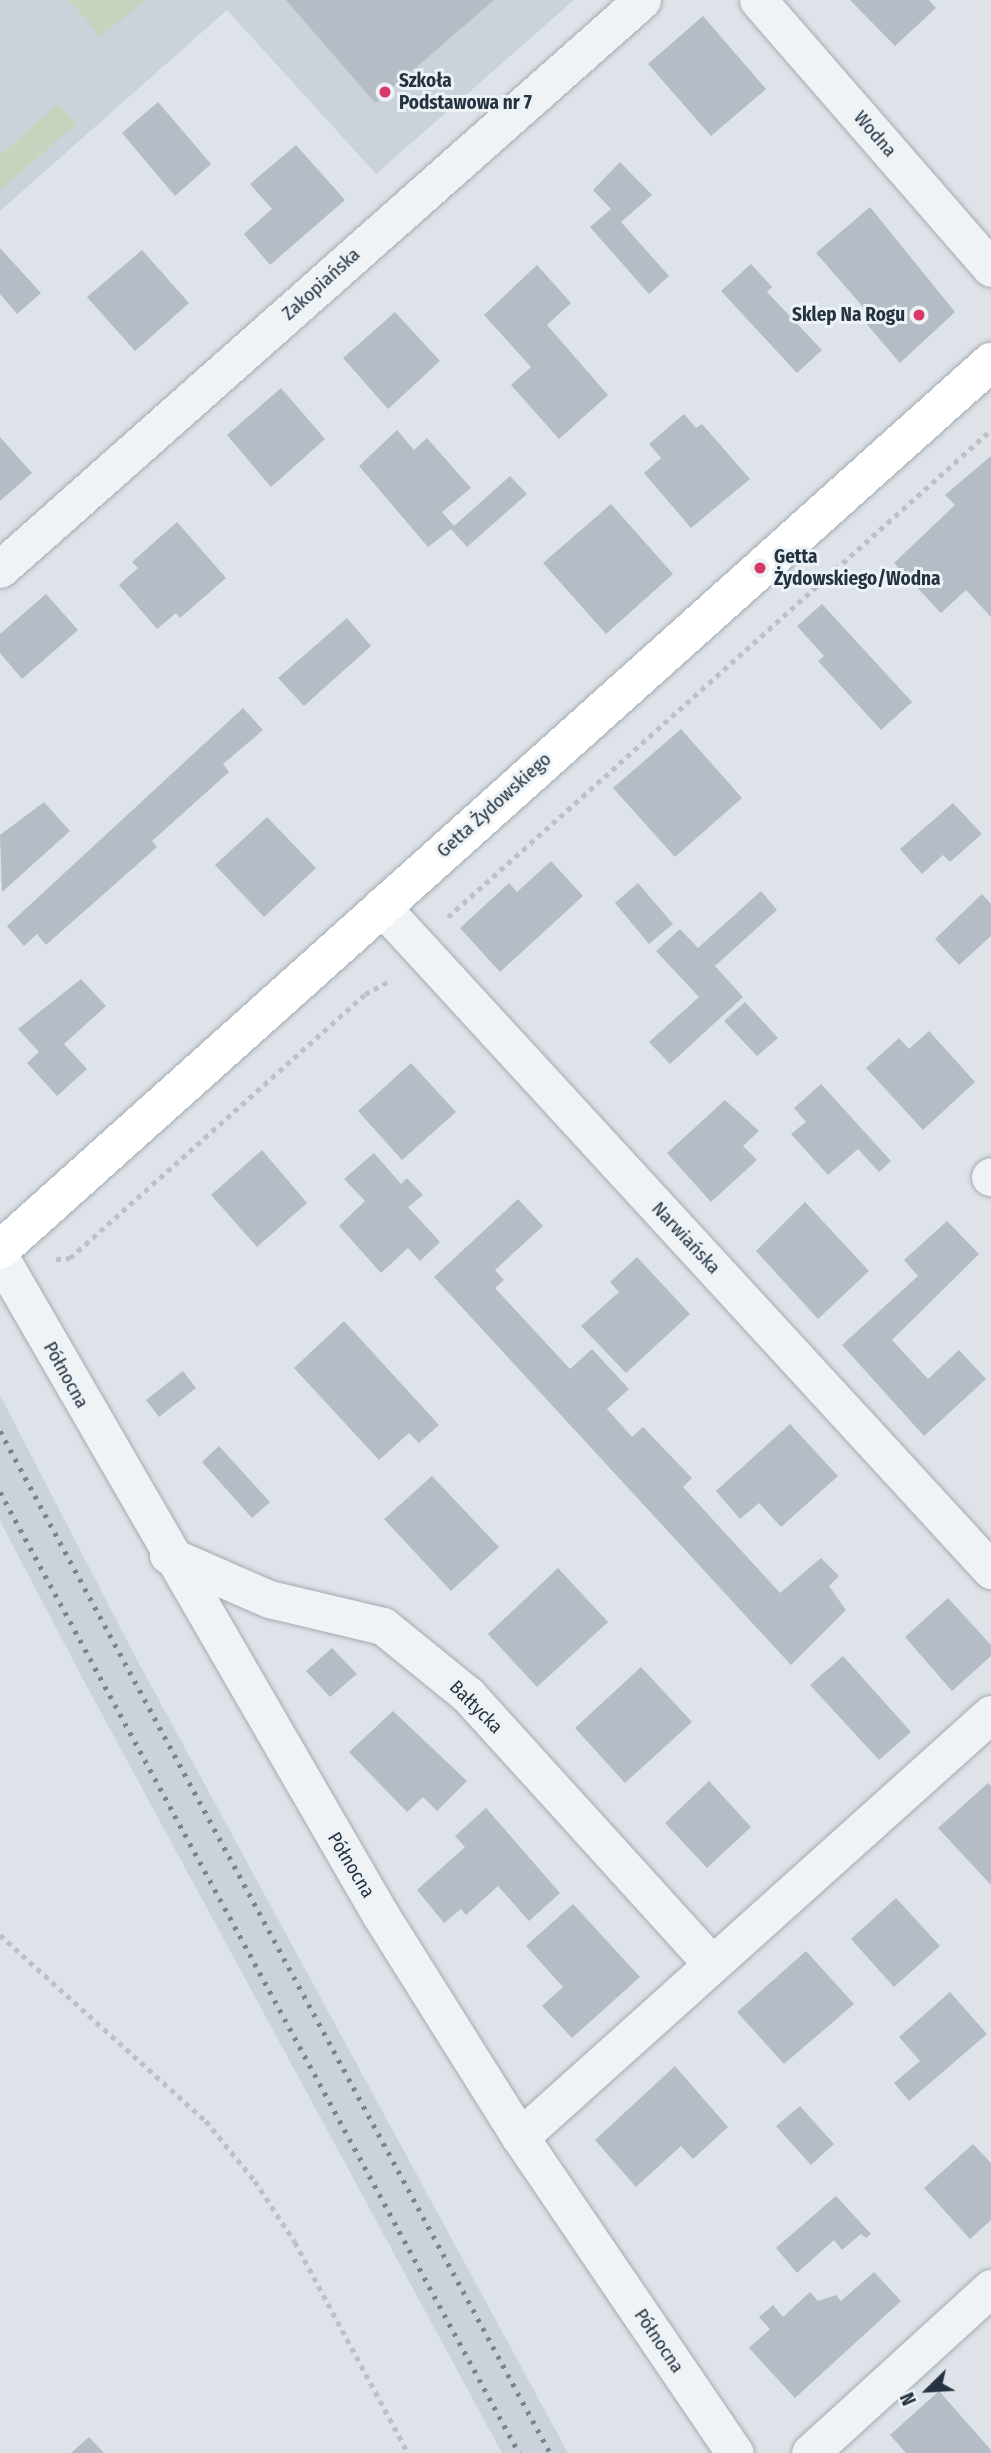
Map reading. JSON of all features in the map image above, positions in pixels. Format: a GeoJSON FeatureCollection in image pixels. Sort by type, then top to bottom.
{"type":"FeatureCollection","features":[{"type":"Feature","properties":{"kind":"street","name":"Zakopiańska"},"geometry":{"type":"LineString","coordinates":[[0,569],[642,0]]}},
{"type":"Feature","properties":{"kind":"street","name":"Wodna"},"geometry":{"type":"LineString","coordinates":[[758,0],[991,268]]}},
{"type":"Feature","properties":{"kind":"street","name":"Getta Żydowskiego"},"geometry":{"type":"LineString","coordinates":[[0,1250],[991,362]]}},
{"type":"Feature","properties":{"kind":"street","name":"Narwiańska"},"geometry":{"type":"LineString","coordinates":[[381,906],[991,1570]]}},
{"type":"Feature","properties":{"kind":"street","name":"Północna"},"geometry":{"type":"LineString","coordinates":[[0,1257],[169,1555],[520,2137],[735,2453]]}},
{"type":"Feature","properties":{"kind":"street","name":"Bałtycka"},"geometry":{"type":"LineString","coordinates":[[169,1555],[269,1599],[383,1626],[468,1695],[712,1964]]}},
{"type":"Feature","properties":{"kind":"street"},"geometry":{"type":"LineString","coordinates":[[520,2137],[991,1714]]}},
{"type":"Feature","properties":{"kind":"street"},"geometry":{"type":"LineString","coordinates":[[810,2453],[991,2288]]}},
{"type":"Feature","properties":{"kind":"path"},"geometry":{"type":"LineString","coordinates":[[53,1259],[70,1258],[365,994],[426,955],[441,942],[448,915],[991,430]]}},
{"type":"Feature","properties":{"kind":"path"},"geometry":{"type":"LineString","coordinates":[[0,1935],[206,2121],[255,2181],[295,2242],[408,2453]]}},
{"type":"Feature","properties":{"kind":"shaded area","name":"Szkoła Podstawowa nr 7"},"geometry":{"type":"Polygon","coordinates":[[[0,0],[574,0],[376,174],[227,10],[0,211],[0,0]]]}},
{"type":"Feature","properties":{"kind":"shaded area"},"geometry":{"type":"Polygon","coordinates":[[[0,1395],[135,1656],[568,2453],[502,2453],[85,1683],[0,1521],[0,1395]]]}},
{"type":"Feature","properties":{"kind":"green space"},"geometry":{"type":"Polygon","coordinates":[[[69,0],[145,0],[101,37],[69,0]]]}},
{"type":"Feature","properties":{"kind":"green space"},"geometry":{"type":"Polygon","coordinates":[[[58,104],[76,124],[0,190],[0,155],[58,104]]]}},
{"type":"Feature","properties":{"kind":"building"},"geometry":{"type":"Polygon","coordinates":[[[286,0],[494,0],[375,103],[286,0]]]}},
{"type":"Feature","properties":{"kind":"building"},"geometry":{"type":"Polygon","coordinates":[[[850,0],[929,0],[936,8],[895,46],[850,0]]]}},
{"type":"Feature","properties":{"kind":"building"},"geometry":{"type":"Polygon","coordinates":[[[703,16],[766,89],[711,136],[648,64],[703,16]]]}},
{"type":"Feature","properties":{"kind":"building"},"geometry":{"type":"Polygon","coordinates":[[[158,102],[211,164],[175,196],[122,133],[158,102]]]}},
{"type":"Feature","properties":{"kind":"building"},"geometry":{"type":"Polygon","coordinates":[[[296,145],[345,200],[270,265],[244,234],[272,209],[250,184],[296,145]]]}},
{"type":"Feature","properties":{"kind":"building"},"geometry":{"type":"Polygon","coordinates":[[[620,162],[652,195],[621,222],[669,276],[649,294],[590,227],[611,209],[593,190],[620,162]]]}},
{"type":"Feature","properties":{"kind":"building"},"geometry":{"type":"Polygon","coordinates":[[[870,207],[955,312],[900,363],[864,321],[871,316],[816,253],[870,207]]]}},
{"type":"Feature","properties":{"kind":"building"},"geometry":{"type":"Polygon","coordinates":[[[0,248],[41,293],[17,314],[0,294],[0,248]]]}},
{"type":"Feature","properties":{"kind":"building"},"geometry":{"type":"Polygon","coordinates":[[[142,250],[189,303],[135,351],[87,297],[142,250]]]}},
{"type":"Feature","properties":{"kind":"building"},"geometry":{"type":"Polygon","coordinates":[[[751,264],[772,287],[767,292],[822,350],[797,373],[721,291],[751,264]]]}},
{"type":"Feature","properties":{"kind":"building"},"geometry":{"type":"Polygon","coordinates":[[[537,265],[571,303],[547,325],[608,395],[559,439],[511,385],[531,367],[484,315],[537,265]]]}},
{"type":"Feature","properties":{"kind":"building"},"geometry":{"type":"Polygon","coordinates":[[[395,312],[440,361],[388,409],[343,358],[395,312]]]}},
{"type":"Feature","properties":{"kind":"building"},"geometry":{"type":"Polygon","coordinates":[[[281,388],[325,439],[271,487],[227,435],[281,388]]]}},
{"type":"Feature","properties":{"kind":"building"},"geometry":{"type":"Polygon","coordinates":[[[684,414],[696,428],[702,424],[750,479],[691,528],[644,473],[661,458],[649,444],[684,414]]]}},
{"type":"Feature","properties":{"kind":"building"},"geometry":{"type":"Polygon","coordinates":[[[397,430],[414,450],[427,438],[471,488],[442,512],[454,526],[510,476],[527,494],[467,547],[451,529],[428,547],[359,466],[397,430]]]}},
{"type":"Feature","properties":{"kind":"building"},"geometry":{"type":"Polygon","coordinates":[[[0,437],[32,473],[0,501],[0,437]]]}},
{"type":"Feature","properties":{"kind":"building"},"geometry":{"type":"Polygon","coordinates":[[[991,456],[991,617],[966,590],[941,613],[894,563],[955,505],[945,495],[991,456]]]}},
{"type":"Feature","properties":{"kind":"building"},"geometry":{"type":"Polygon","coordinates":[[[611,504],[673,574],[606,634],[543,563],[611,504]]]}},
{"type":"Feature","properties":{"kind":"building"},"geometry":{"type":"Polygon","coordinates":[[[177,522],[226,578],[180,618],[176,613],[157,629],[119,585],[138,568],[132,562],[177,522]]]}},
{"type":"Feature","properties":{"kind":"building"},"geometry":{"type":"Polygon","coordinates":[[[46,594],[78,630],[22,679],[0,653],[0,634],[46,594]]]}},
{"type":"Feature","properties":{"kind":"building"},"geometry":{"type":"Polygon","coordinates":[[[822,604],[912,702],[881,730],[818,661],[824,656],[797,626],[822,604]]]}},
{"type":"Feature","properties":{"kind":"building"},"geometry":{"type":"Polygon","coordinates":[[[347,618],[371,646],[304,706],[278,678],[347,618]]]}},
{"type":"Feature","properties":{"kind":"building"},"geometry":{"type":"Polygon","coordinates":[[[243,708],[263,730],[223,764],[229,772],[152,841],[157,847],[46,945],[37,934],[24,946],[7,926],[243,708]]]}},
{"type":"Feature","properties":{"kind":"building"},"geometry":{"type":"Polygon","coordinates":[[[681,729],[742,798],[675,857],[613,788],[681,729]]]}},
{"type":"Feature","properties":{"kind":"building"},"geometry":{"type":"Polygon","coordinates":[[[44,802],[70,831],[2,892],[0,835],[44,802]]]}},
{"type":"Feature","properties":{"kind":"building"},"geometry":{"type":"Polygon","coordinates":[[[953,803],[982,834],[950,862],[943,855],[922,874],[900,849],[953,803]]]}},
{"type":"Feature","properties":{"kind":"building"},"geometry":{"type":"Polygon","coordinates":[[[267,817],[316,868],[264,917],[215,865],[267,817]]]}},
{"type":"Feature","properties":{"kind":"building"},"geometry":{"type":"Polygon","coordinates":[[[551,861],[583,896],[500,972],[460,928],[509,883],[517,892],[551,861]]]}},
{"type":"Feature","properties":{"kind":"building"},"geometry":{"type":"Polygon","coordinates":[[[638,883],[673,924],[649,944],[615,903],[638,883]]]}},
{"type":"Feature","properties":{"kind":"building"},"geometry":{"type":"Polygon","coordinates":[[[761,891],[777,910],[715,966],[743,997],[670,1064],[649,1042],[699,997],[656,951],[680,929],[698,948],[761,891]]]}},
{"type":"Feature","properties":{"kind":"building"},"geometry":{"type":"Polygon","coordinates":[[[982,894],[991,904],[991,936],[959,965],[935,939],[982,894]]]}},
{"type":"Feature","properties":{"kind":"building"},"geometry":{"type":"Polygon","coordinates":[[[81,979],[106,1006],[64,1044],[87,1069],[57,1096],[27,1063],[39,1052],[18,1029],[81,979]]]}},
{"type":"Feature","properties":{"kind":"building"},"geometry":{"type":"Polygon","coordinates":[[[745,1002],[778,1038],[757,1056],[724,1021],[745,1002]]]}},
{"type":"Feature","properties":{"kind":"building"},"geometry":{"type":"Polygon","coordinates":[[[929,1031],[975,1082],[923,1130],[866,1068],[899,1038],[909,1049],[929,1031]]]}},
{"type":"Feature","properties":{"kind":"building"},"geometry":{"type":"Polygon","coordinates":[[[411,1063],[456,1112],[402,1160],[358,1111],[411,1063]]]}},
{"type":"Feature","properties":{"kind":"building"},"geometry":{"type":"Polygon","coordinates":[[[821,1084],[891,1161],[879,1172],[858,1149],[828,1175],[791,1134],[806,1122],[794,1108],[821,1084]]]}},
{"type":"Feature","properties":{"kind":"building"},"geometry":{"type":"Polygon","coordinates":[[[725,1100],[759,1131],[743,1146],[757,1160],[711,1202],[667,1153],[725,1100]]]}},
{"type":"Feature","properties":{"kind":"building"},"geometry":{"type":"Polygon","coordinates":[[[262,1150],[307,1203],[257,1247],[211,1195],[262,1150]]]}},
{"type":"Feature","properties":{"kind":"building"},"geometry":{"type":"Polygon","coordinates":[[[374,1153],[401,1184],[407,1178],[423,1195],[408,1207],[440,1242],[420,1261],[408,1248],[381,1273],[339,1226],[365,1201],[344,1179],[374,1153]]]}},
{"type":"Feature","properties":{"kind":"building"},"geometry":{"type":"Polygon","coordinates":[[[518,1199],[543,1226],[495,1270],[504,1280],[495,1288],[570,1369],[592,1349],[629,1389],[607,1409],[632,1437],[643,1427],[692,1478],[683,1487],[780,1593],[821,1558],[839,1576],[829,1586],[846,1610],[791,1665],[434,1277],[518,1199]]]}},
{"type":"Feature","properties":{"kind":"building"},"geometry":{"type":"Polygon","coordinates":[[[805,1202],[869,1271],[818,1319],[756,1251],[805,1202]]]}},
{"type":"Feature","properties":{"kind":"building"},"geometry":{"type":"Polygon","coordinates":[[[947,1221],[979,1254],[892,1340],[928,1379],[959,1350],[986,1379],[924,1436],[842,1345],[918,1276],[904,1260],[947,1221]]]}},
{"type":"Feature","properties":{"kind":"building"},"geometry":{"type":"Polygon","coordinates":[[[637,1257],[690,1314],[626,1373],[581,1326],[619,1292],[610,1282],[637,1257]]]}},
{"type":"Feature","properties":{"kind":"building"},"geometry":{"type":"Polygon","coordinates":[[[344,1321],[439,1425],[419,1443],[409,1433],[379,1460],[294,1368],[344,1321]]]}},
{"type":"Feature","properties":{"kind":"building"},"geometry":{"type":"Polygon","coordinates":[[[183,1371],[196,1388],[159,1417],[146,1400],[183,1371]]]}},
{"type":"Feature","properties":{"kind":"building"},"geometry":{"type":"Polygon","coordinates":[[[790,1424],[838,1476],[781,1527],[759,1503],[740,1519],[716,1491],[790,1424]]]}},
{"type":"Feature","properties":{"kind":"building"},"geometry":{"type":"Polygon","coordinates":[[[219,1446],[270,1502],[252,1518],[202,1462],[219,1446]]]}},
{"type":"Feature","properties":{"kind":"building"},"geometry":{"type":"Polygon","coordinates":[[[432,1476],[499,1547],[451,1591],[384,1519],[432,1476]]]}},
{"type":"Feature","properties":{"kind":"building"},"geometry":{"type":"Polygon","coordinates":[[[558,1568],[608,1622],[537,1687],[488,1634],[558,1568]]]}},
{"type":"Feature","properties":{"kind":"building"},"geometry":{"type":"Polygon","coordinates":[[[948,1598],[991,1645],[991,1656],[952,1691],[905,1637],[948,1598]]]}},
{"type":"Feature","properties":{"kind":"building"},"geometry":{"type":"Polygon","coordinates":[[[332,1648],[357,1674],[330,1697],[306,1671],[332,1648]]]}},
{"type":"Feature","properties":{"kind":"building"},"geometry":{"type":"Polygon","coordinates":[[[843,1656],[911,1732],[879,1760],[810,1685],[843,1656]]]}},
{"type":"Feature","properties":{"kind":"building"},"geometry":{"type":"Polygon","coordinates":[[[641,1667],[692,1722],[625,1783],[575,1728],[641,1667]]]}},
{"type":"Feature","properties":{"kind":"building"},"geometry":{"type":"Polygon","coordinates":[[[393,1711],[467,1781],[437,1811],[423,1797],[407,1812],[349,1752],[393,1711]]]}},
{"type":"Feature","properties":{"kind":"building"},"geometry":{"type":"Polygon","coordinates":[[[709,1781],[751,1827],[707,1868],[665,1823],[709,1781]]]}},
{"type":"Feature","properties":{"kind":"building"},"geometry":{"type":"Polygon","coordinates":[[[988,1783],[991,1786],[991,1885],[938,1828],[988,1783]]]}},
{"type":"Feature","properties":{"kind":"building"},"geometry":{"type":"Polygon","coordinates":[[[486,1808],[560,1893],[529,1921],[498,1886],[466,1915],[461,1909],[444,1923],[417,1890],[465,1847],[455,1836],[486,1808]]]}},
{"type":"Feature","properties":{"kind":"building"},"geometry":{"type":"Polygon","coordinates":[[[896,1898],[940,1946],[894,1987],[851,1939],[896,1898]]]}},
{"type":"Feature","properties":{"kind":"building"},"geometry":{"type":"Polygon","coordinates":[[[573,1904],[640,1977],[572,2038],[542,2006],[563,1987],[526,1946],[573,1904]]]}},
{"type":"Feature","properties":{"kind":"building"},"geometry":{"type":"Polygon","coordinates":[[[806,1951],[854,2004],[784,2064],[737,2012],[806,1951]]]}},
{"type":"Feature","properties":{"kind":"building"},"geometry":{"type":"Polygon","coordinates":[[[950,1992],[987,2034],[909,2101],[894,2083],[920,2061],[899,2037],[950,1992]]]}},
{"type":"Feature","properties":{"kind":"building"},"geometry":{"type":"Polygon","coordinates":[[[675,2066],[728,2127],[693,2159],[681,2146],[636,2187],[595,2140],[675,2066]]]}},
{"type":"Feature","properties":{"kind":"building"},"geometry":{"type":"Polygon","coordinates":[[[800,2106],[834,2144],[811,2165],[776,2126],[800,2106]]]}},
{"type":"Feature","properties":{"kind":"building"},"geometry":{"type":"Polygon","coordinates":[[[973,2144],[991,2163],[991,2220],[970,2239],[924,2188],[973,2144]]]}},
{"type":"Feature","properties":{"kind":"building"},"geometry":{"type":"Polygon","coordinates":[[[836,2196],[871,2234],[866,2238],[861,2234],[842,2250],[834,2240],[797,2273],[776,2248],[836,2196]]]}},
{"type":"Feature","properties":{"kind":"building"},"geometry":{"type":"Polygon","coordinates":[[[874,2272],[901,2301],[795,2398],[749,2348],[770,2329],[759,2317],[773,2305],[783,2317],[810,2292],[818,2301],[836,2295],[841,2301],[874,2272]]]}},
{"type":"Feature","properties":{"kind":"building"},"geometry":{"type":"Polygon","coordinates":[[[939,2391],[991,2453],[906,2453],[890,2435],[939,2391]]]}},
{"type":"Feature","properties":{"kind":"building"},"geometry":{"type":"Polygon","coordinates":[[[89,2437],[104,2453],[71,2453],[89,2437]]]}},
{"type":"Feature","properties":{"kind":"railway"},"geometry":{"type":"LineString","coordinates":[[0,1431],[550,2453]]}},
{"type":"Feature","properties":{"kind":"railway"},"geometry":{"type":"LineString","coordinates":[[0,1492],[519,2453]]}},
{"type":"Feature","properties":{"kind":"place","name":"Szkoła Podstawowa nr 7"},"geometry":{"type":"Point","coordinates":[385,92]}},
{"type":"Feature","properties":{"kind":"place","name":"Sklep Na Rogu"},"geometry":{"type":"Point","coordinates":[919,315]}},
{"type":"Feature","properties":{"kind":"place","name":"Getta Żydowskiego/Wodna"},"geometry":{"type":"Point","coordinates":[760,568]}}]}
